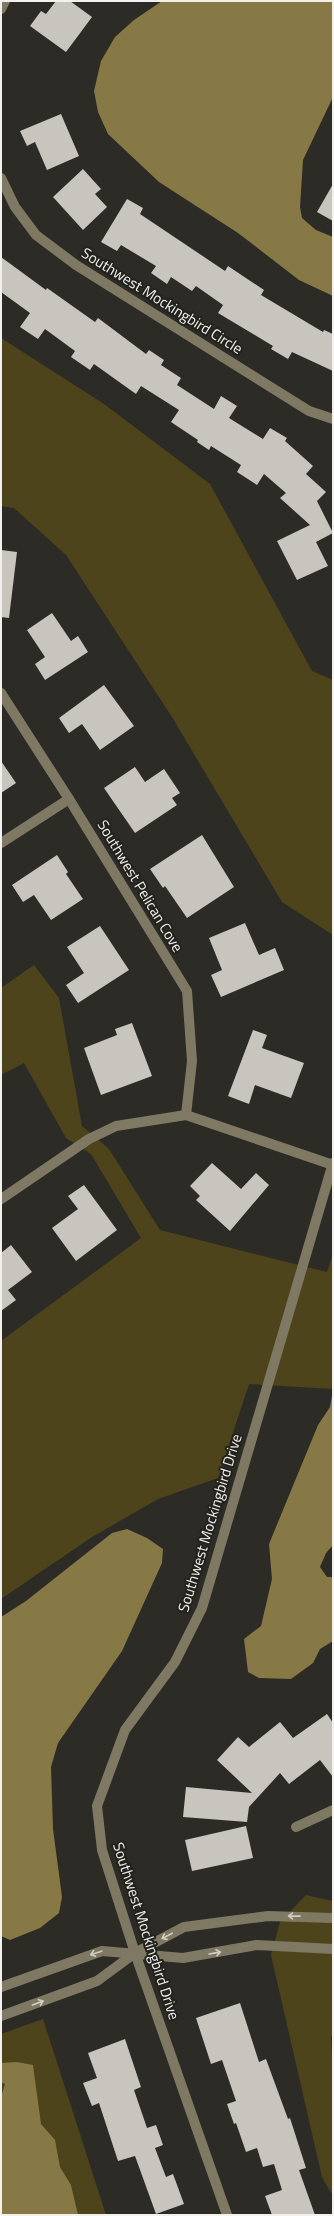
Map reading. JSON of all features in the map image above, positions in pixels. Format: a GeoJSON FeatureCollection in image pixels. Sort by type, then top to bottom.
{"type":"FeatureCollection","features":[{"type":"Feature","properties":{"kind":"street"},"geometry":{"type":"LineString","coordinates":[[1,9],[5,1]]}},
{"type":"Feature","properties":{"kind":"street","name":"Southwest Mockingbird Circle"},"geometry":{"type":"LineString","coordinates":[[1,178],[15,207],[36,235],[76,265],[309,410],[333,419]]}},
{"type":"Feature","properties":{"kind":"street","name":"Southwest Pelican Cove"},"geometry":{"type":"LineString","coordinates":[[1,693],[69,799],[187,991],[192,1061],[186,1115]]}},
{"type":"Feature","properties":{"kind":"street"},"geometry":{"type":"LineString","coordinates":[[1,843],[69,799]]}},
{"type":"Feature","properties":{"kind":"street"},"geometry":{"type":"LineString","coordinates":[[1,1199],[89,1139],[116,1126],[186,1115],[333,1164]]}},
{"type":"Feature","properties":{"kind":"street","name":"Southwest Mockingbird Drive"},"geometry":{"type":"LineString","coordinates":[[227,2215],[135,1953],[102,1850],[97,1806],[126,1730],[175,1662],[202,1608],[333,1164]]}},
{"type":"Feature","properties":{"kind":"street"},"geometry":{"type":"LineString","coordinates":[[296,1827],[333,1810]]}},
{"type":"Feature","properties":{"kind":"street"},"geometry":{"type":"LineString","coordinates":[[1,2016],[98,1981],[135,1953],[184,1927],[268,1916],[333,1918]]}},
{"type":"Feature","properties":{"kind":"street"},"geometry":{"type":"LineString","coordinates":[[1,1987],[102,1951],[183,1958],[257,1946],[333,1949]]}},
{"type":"Feature","properties":{"kind":"shaded area"},"geometry":{"type":"Polygon","coordinates":[[[162,1],[333,1],[333,97],[303,160],[300,207],[302,218],[316,230],[333,237],[333,296],[299,280],[238,233],[159,182],[108,134],[98,112],[94,91],[101,61],[115,37],[134,20],[162,1]]]}},
{"type":"Feature","properties":{"kind":"shaded area"},"geometry":{"type":"Polygon","coordinates":[[[1,338],[104,404],[210,484],[312,671],[333,680],[333,935],[282,902],[172,717],[66,555],[14,508],[1,506],[1,338]]]}},
{"type":"Feature","properties":{"kind":"shaded area"},"geometry":{"type":"Polygon","coordinates":[[[34,965],[59,998],[82,1126],[109,1149],[160,1230],[327,1272],[333,1254],[333,1389],[249,1384],[218,1478],[158,1499],[92,1537],[1,1599],[1,1341],[141,1238],[91,1154],[66,1138],[24,1063],[1,1075],[1,988],[34,965]]]}},
{"type":"Feature","properties":{"kind":"shaded area"},"geometry":{"type":"Polygon","coordinates":[[[333,1390],[333,1545],[326,1553],[320,1567],[327,1577],[333,1577],[333,1641],[320,1649],[313,1663],[291,1679],[259,1678],[248,1672],[244,1639],[261,1626],[272,1579],[269,1544],[318,1425],[330,1407],[333,1390]]]}},
{"type":"Feature","properties":{"kind":"shaded area"},"geometry":{"type":"Polygon","coordinates":[[[127,1529],[147,1538],[163,1549],[162,1563],[122,1651],[58,1743],[51,1767],[53,1829],[62,1897],[59,1913],[40,1928],[10,1940],[1,1936],[1,1617],[26,1601],[112,1533],[127,1529]]]}},
{"type":"Feature","properties":{"kind":"shaded area"},"geometry":{"type":"Polygon","coordinates":[[[306,1895],[333,1901],[333,2034],[331,2037],[333,2071],[333,2196],[322,2177],[271,1955],[280,1922],[306,1895]]]}},
{"type":"Feature","properties":{"kind":"shaded area"},"geometry":{"type":"Polygon","coordinates":[[[43,2019],[106,2215],[1,2215],[1,2034],[43,2019]]]}},
{"type":"Feature","properties":{"kind":"shaded area"},"geometry":{"type":"Polygon","coordinates":[[[17,2062],[33,2065],[41,2124],[55,2140],[60,2167],[71,2185],[78,2215],[1,2215],[1,2097],[5,2084],[1,2082],[1,2063],[17,2062]]]}},
{"type":"Feature","properties":{"kind":"building"},"geometry":{"type":"Polygon","coordinates":[[[56,1],[70,1],[92,17],[66,52],[30,26],[41,11],[46,14],[56,1]]]}},
{"type":"Feature","properties":{"kind":"building"},"geometry":{"type":"Polygon","coordinates":[[[61,114],[79,156],[47,170],[35,142],[27,146],[20,131],[61,114]]]}},
{"type":"Feature","properties":{"kind":"building"},"geometry":{"type":"Polygon","coordinates":[[[83,169],[101,189],[95,194],[107,207],[83,230],[53,197],[83,169]]]}},
{"type":"Feature","properties":{"kind":"building"},"geometry":{"type":"Polygon","coordinates":[[[333,184],[333,221],[317,212],[333,184]]]}},
{"type":"Feature","properties":{"kind":"building"},"geometry":{"type":"Polygon","coordinates":[[[127,199],[143,208],[140,214],[225,271],[228,266],[264,290],[261,295],[323,332],[324,330],[333,334],[333,371],[292,352],[288,359],[271,349],[273,346],[218,313],[223,305],[196,286],[192,291],[171,277],[167,284],[151,273],[156,266],[121,245],[117,251],[101,242],[127,199]]]}},
{"type":"Feature","properties":{"kind":"building"},"geometry":{"type":"Polygon","coordinates":[[[1,257],[46,290],[47,288],[95,322],[98,318],[146,354],[149,350],[164,360],[161,365],[181,378],[177,385],[214,409],[221,396],[237,406],[229,418],[263,439],[270,428],[287,438],[285,441],[313,466],[306,474],[326,492],[317,501],[333,533],[316,542],[328,566],[297,580],[277,541],[310,525],[280,498],[286,493],[264,474],[257,485],[237,472],[241,465],[211,446],[209,450],[197,442],[198,440],[171,422],[179,410],[141,386],[136,394],[94,364],[90,370],[71,357],[75,351],[45,329],[38,339],[20,327],[30,313],[1,292],[1,257]]]}},
{"type":"Feature","properties":{"kind":"building"},"geometry":{"type":"Polygon","coordinates":[[[1,550],[17,552],[9,618],[1,617],[1,550]]]}},
{"type":"Feature","properties":{"kind":"building"},"geometry":{"type":"Polygon","coordinates":[[[52,613],[71,641],[78,636],[88,652],[45,680],[35,664],[45,657],[27,630],[52,613]]]}},
{"type":"Feature","properties":{"kind":"building"},"geometry":{"type":"Polygon","coordinates":[[[104,685],[134,726],[100,750],[82,724],[69,733],[59,718],[104,685]]]}},
{"type":"Feature","properties":{"kind":"building"},"geometry":{"type":"Polygon","coordinates":[[[1,761],[16,783],[1,793],[1,761]]]}},
{"type":"Feature","properties":{"kind":"building"},"geometry":{"type":"Polygon","coordinates":[[[135,767],[145,782],[164,769],[180,793],[172,798],[177,805],[135,833],[104,788],[135,767]]]}},
{"type":"Feature","properties":{"kind":"building"},"geometry":{"type":"Polygon","coordinates":[[[202,835],[234,887],[187,918],[165,886],[163,888],[150,869],[202,835]]]}},
{"type":"Feature","properties":{"kind":"building"},"geometry":{"type":"Polygon","coordinates":[[[57,855],[68,872],[66,874],[83,899],[51,920],[34,895],[23,902],[12,885],[57,855]]]}},
{"type":"Feature","properties":{"kind":"building"},"geometry":{"type":"Polygon","coordinates":[[[245,923],[259,955],[275,948],[284,970],[221,997],[211,975],[222,970],[209,938],[245,923]]]}},
{"type":"Feature","properties":{"kind":"building"},"geometry":{"type":"Polygon","coordinates":[[[100,926],[129,970],[78,1003],[66,985],[84,973],[67,947],[100,926]]]}},
{"type":"Feature","properties":{"kind":"building"},"geometry":{"type":"Polygon","coordinates":[[[132,1023],[152,1076],[101,1095],[84,1048],[117,1035],[115,1029],[132,1023]]]}},
{"type":"Feature","properties":{"kind":"building"},"geometry":{"type":"Polygon","coordinates":[[[253,1030],[267,1035],[262,1048],[304,1063],[291,1098],[255,1085],[249,1104],[228,1096],[253,1030]]]}},
{"type":"Feature","properties":{"kind":"building"},"geometry":{"type":"Polygon","coordinates":[[[212,1163],[241,1189],[256,1173],[269,1185],[230,1231],[196,1200],[200,1196],[190,1186],[212,1163]]]}},
{"type":"Feature","properties":{"kind":"building"},"geometry":{"type":"Polygon","coordinates":[[[84,1185],[117,1230],[76,1261],[52,1228],[78,1209],[68,1196],[84,1185]]]}},
{"type":"Feature","properties":{"kind":"building"},"geometry":{"type":"Polygon","coordinates":[[[11,1245],[32,1272],[8,1290],[16,1300],[1,1311],[1,1253],[11,1245]]]}},
{"type":"Feature","properties":{"kind":"building"},"geometry":{"type":"Polygon","coordinates":[[[327,1714],[333,1723],[333,1777],[320,1760],[289,1784],[280,1773],[249,1807],[247,1822],[183,1817],[186,1787],[252,1793],[217,1760],[238,1737],[249,1747],[280,1722],[293,1738],[327,1714]]]}},
{"type":"Feature","properties":{"kind":"building"},"geometry":{"type":"Polygon","coordinates":[[[246,1826],[253,1858],[192,1871],[185,1840],[246,1826]]]}},
{"type":"Feature","properties":{"kind":"building"},"geometry":{"type":"Polygon","coordinates":[[[240,2003],[259,2062],[266,2059],[288,2119],[290,2118],[306,2168],[299,2170],[315,2215],[272,2215],[265,2196],[282,2190],[274,2164],[263,2167],[257,2148],[246,2152],[236,2123],[234,2124],[227,2104],[236,2101],[222,2060],[211,2064],[196,2018],[240,2003]]]}},
{"type":"Feature","properties":{"kind":"building"},"geometry":{"type":"Polygon","coordinates":[[[125,2039],[141,2087],[134,2090],[147,2128],[156,2125],[163,2145],[155,2148],[166,2177],[173,2174],[184,2204],[156,2214],[135,2156],[118,2161],[99,2103],[92,2106],[83,2083],[97,2078],[88,2053],[125,2039]]]}}]}
